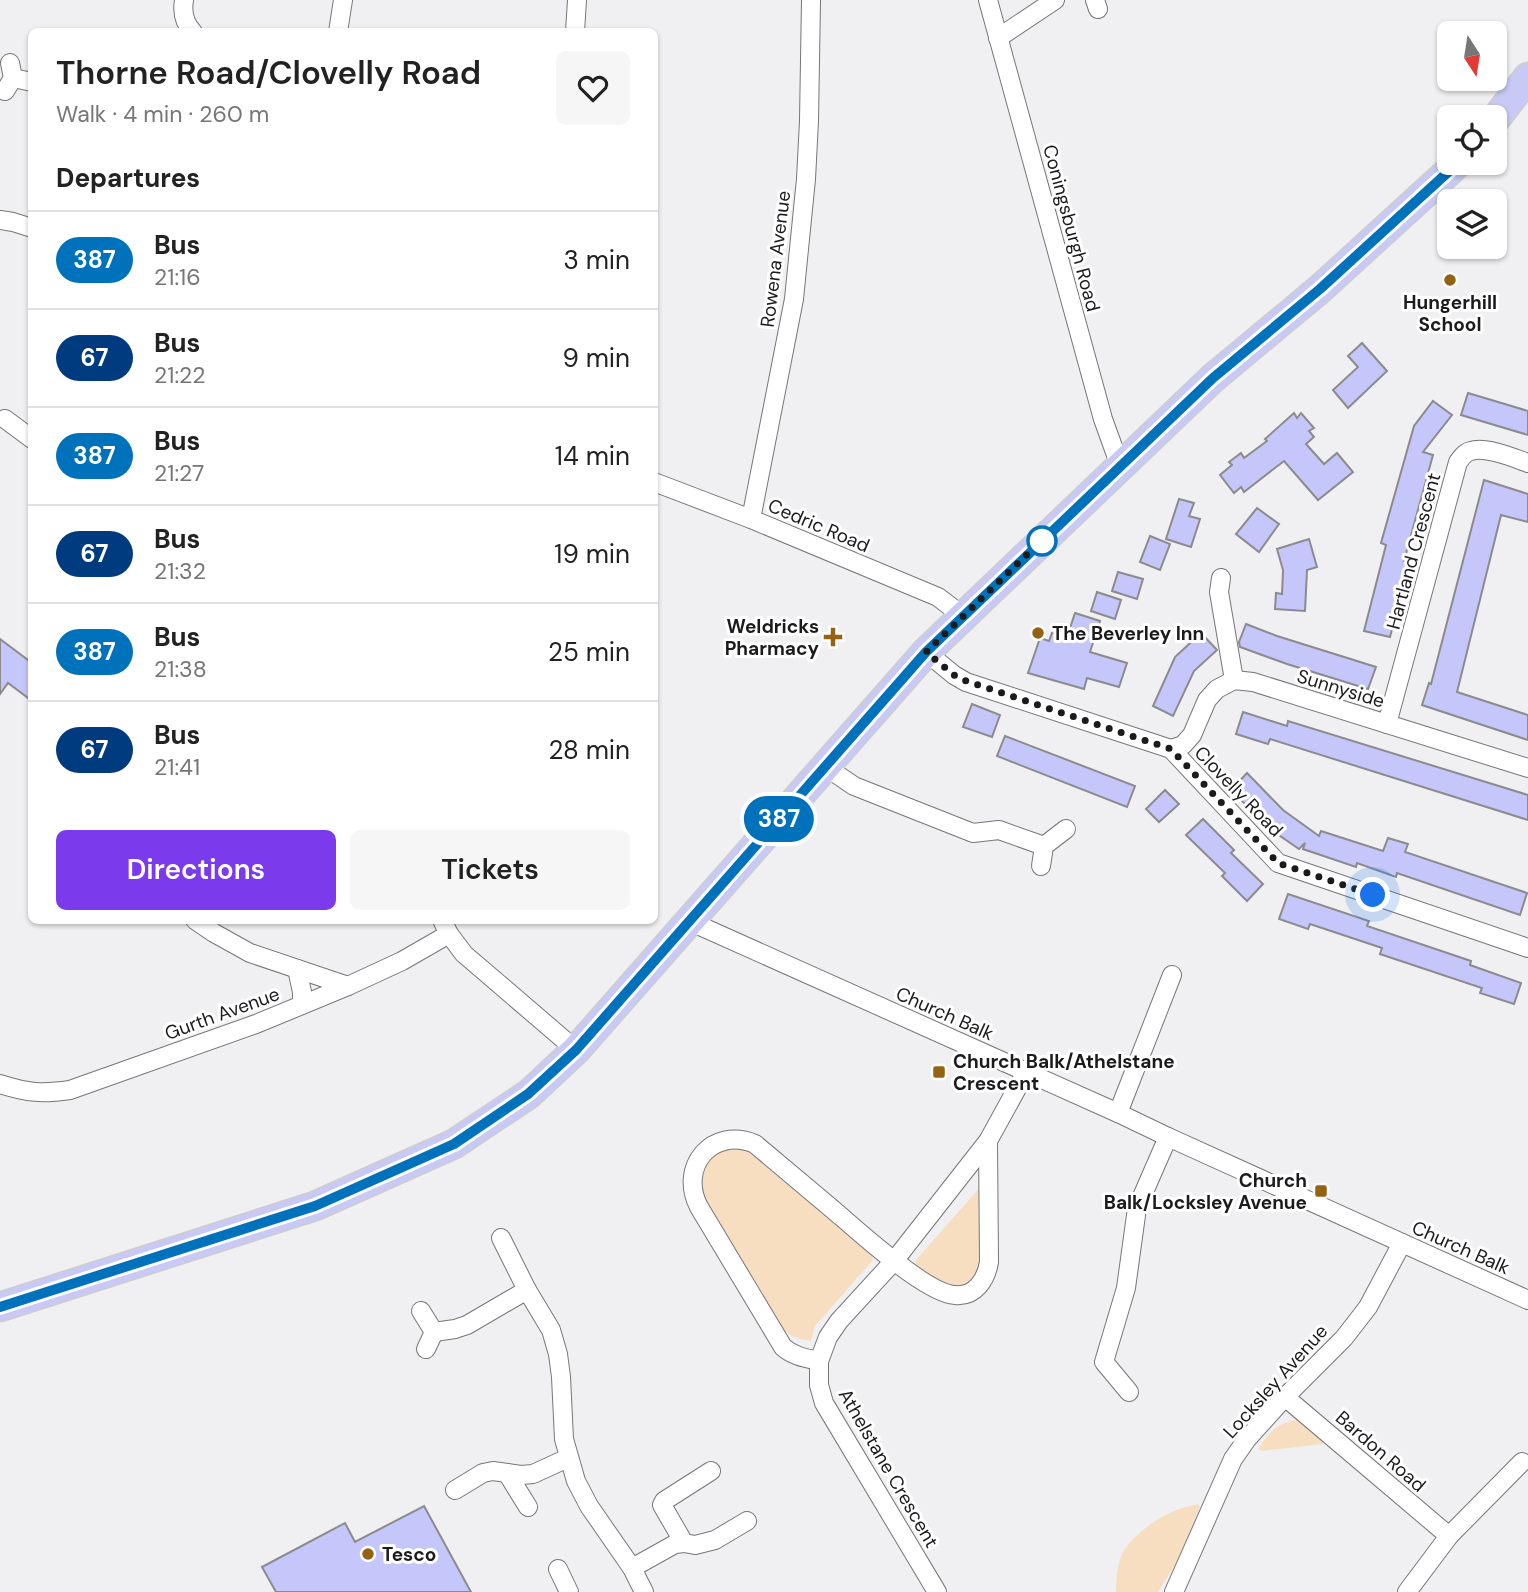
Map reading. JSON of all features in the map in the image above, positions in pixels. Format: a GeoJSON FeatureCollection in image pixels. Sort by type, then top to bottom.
{"type":"FeatureCollection","features":[{"type":"Feature","properties":{"kind":"main road"},"geometry":{"type":"LineString","coordinates":[[1506,105],[1528,77]]}},
{"type":"Feature","properties":{"kind":"main road"},"geometry":{"type":"LineString","coordinates":[[0,1307],[315,1206],[454,1144],[528,1094],[576,1050],[926,652],[1213,378],[1320,289],[1445,175]]}},
{"type":"Feature","properties":{"kind":"street"},"geometry":{"type":"LineString","coordinates":[[184,0],[186,25],[189,28]]}},
{"type":"Feature","properties":{"kind":"street"},"geometry":{"type":"LineString","coordinates":[[339,28],[343,0]]}},
{"type":"Feature","properties":{"kind":"street"},"geometry":{"type":"LineString","coordinates":[[575,28],[577,0]]}},
{"type":"Feature","properties":{"kind":"street","name":"Rowena Avenue"},"geometry":{"type":"LineString","coordinates":[[751,519],[794,299],[806,179],[811,0]]}},
{"type":"Feature","properties":{"kind":"street","name":"Coningsburgh Road"},"geometry":{"type":"LineString","coordinates":[[988,0],[1103,419],[1116,455],[1124,463]]}},
{"type":"Feature","properties":{"kind":"street"},"geometry":{"type":"LineString","coordinates":[[998,38],[1055,0]]}},
{"type":"Feature","properties":{"kind":"street"},"geometry":{"type":"LineString","coordinates":[[10,77],[28,81]]}},
{"type":"Feature","properties":{"kind":"street"},"geometry":{"type":"LineString","coordinates":[[0,220],[28,228]]}},
{"type":"Feature","properties":{"kind":"street"},"geometry":{"type":"LineString","coordinates":[[5,419],[28,436]]}},
{"type":"Feature","properties":{"kind":"street","name":"Hartland Crescent"},"geometry":{"type":"LineString","coordinates":[[1387,724],[1458,462],[1469,451],[1477,450],[1528,463]]}},
{"type":"Feature","properties":{"kind":"street","name":"Cedric Road"},"geometry":{"type":"LineString","coordinates":[[658,486],[751,519],[937,597],[963,616]]}},
{"type":"Feature","properties":{"kind":"street"},"geometry":{"type":"LineString","coordinates":[[1171,749],[1182,745],[1192,735],[1207,700],[1217,689],[1234,680],[1219,592],[1221,578]]}},
{"type":"Feature","properties":{"kind":"street","name":"Clovelly Road"},"geometry":{"type":"LineString","coordinates":[[926,652],[954,675],[966,681],[1171,749],[1278,863],[1528,948]]}},
{"type":"Feature","properties":{"kind":"street","name":"Sunnyside"},"geometry":{"type":"LineString","coordinates":[[1234,680],[1253,682],[1528,768]]}},
{"type":"Feature","properties":{"kind":"street"},"geometry":{"type":"LineString","coordinates":[[826,767],[854,786],[973,833],[999,830],[1044,846]]}},
{"type":"Feature","properties":{"kind":"street"},"geometry":{"type":"LineString","coordinates":[[1041,866],[1044,846],[1066,829]]}},
{"type":"Feature","properties":{"kind":"street","name":"Church Balk"},"geometry":{"type":"LineString","coordinates":[[689,921],[1528,1300]]}},
{"type":"Feature","properties":{"kind":"street"},"geometry":{"type":"LineString","coordinates":[[201,924],[250,953],[348,986]]}},
{"type":"Feature","properties":{"kind":"street"},"geometry":{"type":"LineString","coordinates":[[446,927],[464,954],[576,1050]]}},
{"type":"Feature","properties":{"kind":"street","name":"Gurth Avenue"},"geometry":{"type":"LineString","coordinates":[[0,1084],[26,1092],[70,1090],[256,1024],[348,986],[402,961],[446,927]]}},
{"type":"Feature","properties":{"kind":"street"},"geometry":{"type":"LineString","coordinates":[[297,969],[302,1005]]}},
{"type":"Feature","properties":{"kind":"street"},"geometry":{"type":"LineString","coordinates":[[1118,1113],[1172,975]]}},
{"type":"Feature","properties":{"kind":"street","name":"Athelstane Crescent"},"geometry":{"type":"LineString","coordinates":[[937,1592],[824,1403],[819,1385],[819,1361],[828,1337],[838,1321],[894,1261],[988,1141],[1026,1072]]}},
{"type":"Feature","properties":{"kind":"street"},"geometry":{"type":"LineString","coordinates":[[1129,1392],[1104,1363],[1126,1288],[1137,1208],[1168,1137]]}},
{"type":"Feature","properties":{"kind":"street","name":"Athelstane Crescent"},"geometry":{"type":"LineString","coordinates":[[819,1361],[801,1358],[783,1347],[699,1207],[693,1190],[693,1180],[697,1162],[702,1154],[708,1148],[724,1141],[747,1141],[755,1144],[894,1261],[941,1292],[954,1296],[977,1288],[987,1273],[988,1141]]}},
{"type":"Feature","properties":{"kind":"street"},"geometry":{"type":"LineString","coordinates":[[501,1238],[551,1330],[561,1377],[564,1439],[576,1481],[589,1506],[632,1568],[637,1590]]}},
{"type":"Feature","properties":{"kind":"street","name":"Locksley Avenue"},"geometry":{"type":"LineString","coordinates":[[1174,1592],[1233,1459],[1247,1439],[1344,1338],[1368,1307],[1402,1243]]}},
{"type":"Feature","properties":{"kind":"street"},"geometry":{"type":"LineString","coordinates":[[434,1332],[467,1325],[527,1290]]}},
{"type":"Feature","properties":{"kind":"street"},"geometry":{"type":"LineString","coordinates":[[421,1311],[434,1332]]}},
{"type":"Feature","properties":{"kind":"street"},"geometry":{"type":"LineString","coordinates":[[426,1349],[434,1332]]}},
{"type":"Feature","properties":{"kind":"street","name":"Bardon Road"},"geometry":{"type":"LineString","coordinates":[[1286,1397],[1449,1536]]}},
{"type":"Feature","properties":{"kind":"street"},"geometry":{"type":"LineString","coordinates":[[455,1490],[493,1471],[533,1474],[568,1458]]}},
{"type":"Feature","properties":{"kind":"street"},"geometry":{"type":"LineString","coordinates":[[1407,1592],[1449,1536],[1522,1462]]}},
{"type":"Feature","properties":{"kind":"street"},"geometry":{"type":"LineString","coordinates":[[684,1543],[662,1505],[664,1501],[711,1471]]}},
{"type":"Feature","properties":{"kind":"street"},"geometry":{"type":"LineString","coordinates":[[507,1473],[528,1507]]}},
{"type":"Feature","properties":{"kind":"street"},"geometry":{"type":"LineString","coordinates":[[632,1568],[675,1544],[695,1545],[715,1541],[747,1521]]}},
{"type":"Feature","properties":{"kind":"street"},"geometry":{"type":"LineString","coordinates":[[558,1569],[569,1592]]}},
{"type":"Feature","properties":{"kind":"shaded area"},"geometry":{"type":"Polygon","coordinates":[[[749,1148],[869,1247],[873,1260],[815,1326],[811,1341],[793,1336],[778,1324],[703,1194],[703,1169],[719,1149],[749,1148]]]}},
{"type":"Feature","properties":{"kind":"shaded area"},"geometry":{"type":"Polygon","coordinates":[[[982,1185],[982,1264],[975,1280],[959,1289],[951,1288],[915,1270],[916,1260],[982,1185]]]}},
{"type":"Feature","properties":{"kind":"shaded area"},"geometry":{"type":"Polygon","coordinates":[[[1296,1420],[1324,1440],[1323,1444],[1262,1451],[1258,1449],[1274,1430],[1296,1420]]]}},
{"type":"Feature","properties":{"kind":"shaded area"},"geometry":{"type":"Polygon","coordinates":[[[1198,1504],[1200,1507],[1177,1562],[1158,1592],[1116,1592],[1120,1559],[1131,1541],[1162,1517],[1198,1504]]]}},
{"type":"Feature","properties":{"kind":"building"},"geometry":{"type":"Polygon","coordinates":[[[1362,343],[1387,371],[1348,408],[1333,390],[1358,367],[1348,356],[1362,343]]]}},
{"type":"Feature","properties":{"kind":"building"},"geometry":{"type":"Polygon","coordinates":[[[1468,393],[1528,411],[1528,435],[1461,415],[1468,393]]]}},
{"type":"Feature","properties":{"kind":"building"},"geometry":{"type":"Polygon","coordinates":[[[1433,401],[1452,415],[1423,452],[1433,455],[1404,561],[1409,562],[1390,637],[1364,631],[1386,545],[1381,543],[1414,426],[1433,401]]]}},
{"type":"Feature","properties":{"kind":"building"},"geometry":{"type":"Polygon","coordinates":[[[1294,413],[1297,418],[1301,413],[1314,428],[1309,431],[1314,437],[1306,444],[1324,464],[1337,453],[1353,472],[1318,500],[1284,461],[1244,492],[1241,487],[1234,493],[1220,475],[1232,465],[1229,462],[1241,453],[1244,458],[1267,441],[1265,439],[1294,413]]]}},
{"type":"Feature","properties":{"kind":"building"},"geometry":{"type":"Polygon","coordinates":[[[1484,480],[1528,494],[1528,522],[1501,515],[1457,692],[1528,715],[1528,740],[1422,705],[1429,683],[1431,684],[1484,480]]]}},
{"type":"Feature","properties":{"kind":"building"},"geometry":{"type":"Polygon","coordinates":[[[1179,499],[1194,503],[1189,516],[1200,519],[1191,547],[1166,539],[1179,499]]]}},
{"type":"Feature","properties":{"kind":"building"},"geometry":{"type":"Polygon","coordinates":[[[1257,508],[1279,524],[1259,552],[1236,534],[1257,508]]]}},
{"type":"Feature","properties":{"kind":"building"},"geometry":{"type":"Polygon","coordinates":[[[1150,536],[1170,544],[1160,570],[1140,562],[1150,536]]]}},
{"type":"Feature","properties":{"kind":"building"},"geometry":{"type":"Polygon","coordinates":[[[1309,539],[1317,567],[1307,570],[1305,611],[1275,609],[1276,593],[1282,594],[1283,570],[1277,549],[1309,539]]]}},
{"type":"Feature","properties":{"kind":"building"},"geometry":{"type":"Polygon","coordinates":[[[1118,572],[1143,579],[1137,599],[1112,591],[1118,572]]]}},
{"type":"Feature","properties":{"kind":"building"},"geometry":{"type":"Polygon","coordinates":[[[1097,592],[1121,600],[1115,619],[1091,611],[1097,592]]]}},
{"type":"Feature","properties":{"kind":"building"},"geometry":{"type":"Polygon","coordinates":[[[1075,613],[1100,621],[1090,652],[1127,663],[1119,687],[1087,678],[1084,689],[1028,673],[1040,638],[1049,641],[1052,633],[1067,637],[1075,613]]]}},
{"type":"Feature","properties":{"kind":"building"},"geometry":{"type":"Polygon","coordinates":[[[1246,624],[1376,667],[1368,689],[1240,647],[1239,642],[1246,624]]]}},
{"type":"Feature","properties":{"kind":"building"},"geometry":{"type":"Polygon","coordinates":[[[1201,633],[1217,650],[1194,671],[1173,716],[1153,706],[1175,657],[1201,633]]]}},
{"type":"Feature","properties":{"kind":"building"},"geometry":{"type":"Polygon","coordinates":[[[0,639],[28,660],[28,698],[8,683],[0,694],[0,639]]]}},
{"type":"Feature","properties":{"kind":"building"},"geometry":{"type":"Polygon","coordinates":[[[972,704],[1000,715],[992,737],[963,727],[972,704]]]}},
{"type":"Feature","properties":{"kind":"building"},"geometry":{"type":"Polygon","coordinates":[[[1243,712],[1287,726],[1288,721],[1528,795],[1528,820],[1270,739],[1268,744],[1236,734],[1243,712]]]}},
{"type":"Feature","properties":{"kind":"building"},"geometry":{"type":"Polygon","coordinates":[[[1005,736],[1135,786],[1127,807],[997,756],[1005,736]]]}},
{"type":"Feature","properties":{"kind":"building"},"geometry":{"type":"Polygon","coordinates":[[[1247,773],[1283,810],[1319,836],[1321,831],[1383,851],[1388,838],[1408,844],[1405,852],[1527,893],[1520,915],[1397,873],[1396,877],[1357,863],[1356,867],[1303,849],[1305,843],[1299,849],[1270,829],[1231,790],[1247,773]]]}},
{"type":"Feature","properties":{"kind":"building"},"geometry":{"type":"Polygon","coordinates":[[[1165,790],[1179,804],[1159,822],[1146,809],[1165,790]]]}},
{"type":"Feature","properties":{"kind":"building"},"geometry":{"type":"Polygon","coordinates":[[[1203,819],[1234,850],[1231,853],[1263,884],[1247,901],[1222,876],[1225,873],[1186,835],[1203,819]]]}},
{"type":"Feature","properties":{"kind":"building"},"geometry":{"type":"Polygon","coordinates":[[[1288,894],[1369,921],[1367,926],[1471,961],[1470,965],[1521,983],[1514,1004],[1480,993],[1482,988],[1380,954],[1382,948],[1310,924],[1308,929],[1279,919],[1288,894]]]}},
{"type":"Feature","properties":{"kind":"building","name":"Tesco"},"geometry":{"type":"Polygon","coordinates":[[[424,1506],[471,1592],[276,1592],[262,1567],[345,1523],[355,1542],[424,1506]]]}},
{"type":"Feature","properties":{"kind":"bus line","name":"387"},"geometry":{"type":"LineString","coordinates":[[0,1307],[315,1206],[454,1144],[528,1094],[576,1050],[926,652],[1213,378],[1320,289],[1445,175]]}},
{"type":"Feature","properties":{"kind":"place","name":"Hungerhill School"},"geometry":{"type":"Point","coordinates":[1450,280]}},
{"type":"Feature","properties":{"kind":"place","name":"The Beverley Inn"},"geometry":{"type":"Point","coordinates":[1038,633]}},
{"type":"Feature","properties":{"kind":"place","name":"Weldricks Pharmacy"},"geometry":{"type":"Point","coordinates":[833,637]}},
{"type":"Feature","properties":{"kind":"place","name":"Church Balk/Athelstane Crescent"},"geometry":{"type":"Point","coordinates":[939,1072]}},
{"type":"Feature","properties":{"kind":"place","name":"Church Balk/Locksley Avenue"},"geometry":{"type":"Point","coordinates":[1321,1191]}},
{"type":"Feature","properties":{"kind":"place","name":"Tesco"},"geometry":{"type":"Point","coordinates":[368,1554]}},
{"type":"Feature","properties":{"kind":"route"},"geometry":{"type":"LineString","coordinates":[[1042,541],[1043,539],[926,652],[954,675],[966,681],[1171,749],[1278,863],[1373,895]]}}]}
